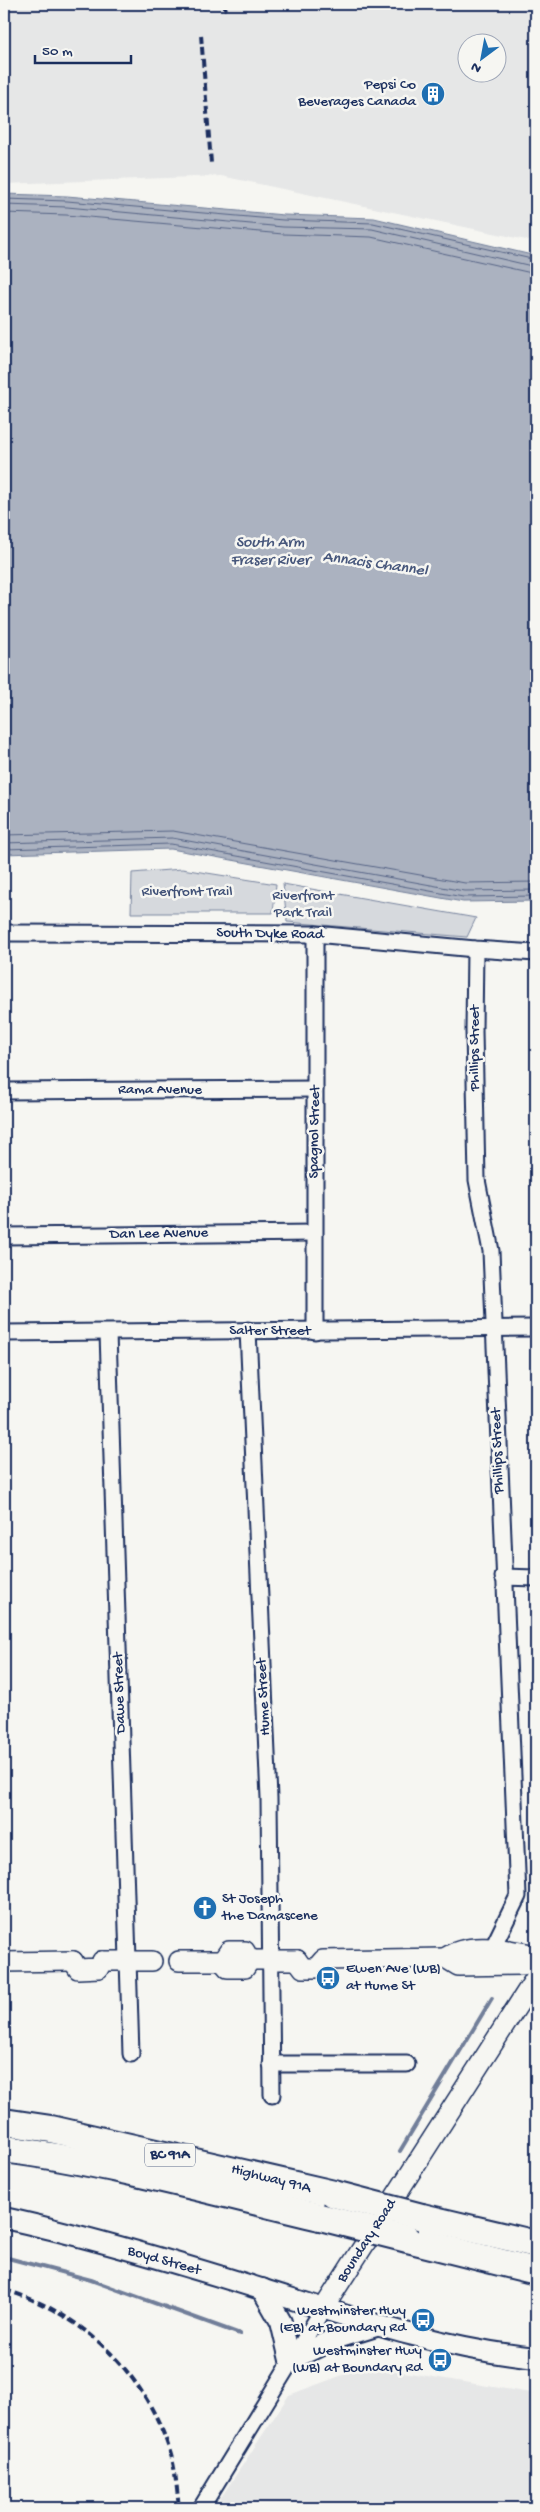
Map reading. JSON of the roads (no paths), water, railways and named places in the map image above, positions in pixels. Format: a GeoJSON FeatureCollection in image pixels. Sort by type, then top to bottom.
{"type":"FeatureCollection","features":[{"type":"Feature","properties":{"kind":"highway","name":"Highway 91A"},"geometry":{"type":"LineString","coordinates":[[4,2122],[51,2128],[334,2194],[536,2244]]}},
{"type":"Feature","properties":{"kind":"highway","name":"Highway 91A"},"geometry":{"type":"LineString","coordinates":[[4,2149],[38,2153],[185,2185],[536,2271]]}},
{"type":"Feature","properties":{"kind":"main road","name":"Boyd Street"},"geometry":{"type":"LineString","coordinates":[[4,2218],[58,2231],[262,2289],[376,2326],[494,2352],[536,2358]]}},
{"type":"Feature","properties":{"kind":"main road"},"geometry":{"type":"LineString","coordinates":[[262,2289],[281,2322],[290,2360],[336,2338],[376,2326]]}},
{"type":"Feature","properties":{"kind":"street","name":"South Dyke Road"},"geometry":{"type":"LineString","coordinates":[[4,933],[315,934],[536,953]]}},
{"type":"Feature","properties":{"kind":"street","name":"Spagnol Street"},"geometry":{"type":"LineString","coordinates":[[315,934],[315,1331]]}},
{"type":"Feature","properties":{"kind":"street","name":"Phillips Street"},"geometry":{"type":"LineString","coordinates":[[475,949],[474,1031],[477,1180],[491,1251],[503,1577],[518,1896],[492,1948]]}},
{"type":"Feature","properties":{"kind":"street","name":"Rama Avenue"},"geometry":{"type":"LineString","coordinates":[[4,1091],[315,1089]]}},
{"type":"Feature","properties":{"kind":"street","name":"Dan Lee Avenue"},"geometry":{"type":"LineString","coordinates":[[4,1236],[314,1233]]}},
{"type":"Feature","properties":{"kind":"street","name":"Salter Street"},"geometry":{"type":"LineString","coordinates":[[4,1333],[248,1330],[493,1330],[536,1328]]}},
{"type":"Feature","properties":{"kind":"street","name":"Hume Street"},"geometry":{"type":"LineString","coordinates":[[248,1330],[269,1798],[272,2095]]}},
{"type":"Feature","properties":{"kind":"street","name":"Dawe Street"},"geometry":{"type":"LineString","coordinates":[[108,1333],[131,2054]]}},
{"type":"Feature","properties":{"kind":"street"},"geometry":{"type":"LineString","coordinates":[[503,1577],[536,1578]]}},
{"type":"Feature","properties":{"kind":"street"},"geometry":{"type":"LineString","coordinates":[[445,1958],[455,1950],[492,1948],[536,1955]]}},
{"type":"Feature","properties":{"kind":"street"},"geometry":{"type":"LineString","coordinates":[[4,1962],[74,1961],[78,1954],[99,1954],[102,1961],[152,1961],[155,1954],[174,1954],[179,1961],[222,1961],[229,1952],[246,1951],[250,1960],[297,1960],[302,1952],[316,1952],[323,1960],[445,1958],[458,1966],[523,1965],[536,1961]]}},
{"type":"Feature","properties":{"kind":"street"},"geometry":{"type":"LineString","coordinates":[[507,1965],[518,1980],[518,2006]]}},
{"type":"Feature","properties":{"kind":"street","name":"Boundary Road"},"geometry":{"type":"LineString","coordinates":[[201,2508],[290,2360],[536,1977]]}},
{"type":"Feature","properties":{"kind":"street"},"geometry":{"type":"LineString","coordinates":[[272,2064],[407,2064]]}},
{"type":"Feature","properties":{"kind":"water","name":"South Arm Fraser River"},"geometry":{"type":"Polygon","coordinates":[[[4,194],[67,196],[284,215],[374,218],[536,256],[536,901],[463,902],[171,849],[4,854],[4,194]]]}},
{"type":"Feature","properties":{"kind":"waterway"},"geometry":{"type":"LineString","coordinates":[[400,2151],[492,1998]]}},
{"type":"Feature","properties":{"kind":"waterway"},"geometry":{"type":"LineString","coordinates":[[4,2257],[91,2280],[240,2334]]}},
{"type":"Feature","properties":{"kind":"railway"},"geometry":{"type":"LineString","coordinates":[[224,4],[226,10]]}},
{"type":"Feature","properties":{"kind":"railway"},"geometry":{"type":"LineString","coordinates":[[201,35],[211,163]]}},
{"type":"Feature","properties":{"kind":"railway"},"geometry":{"type":"LineString","coordinates":[[4,2290],[33,2300],[60,2314],[85,2331],[108,2351],[129,2374],[146,2399],[160,2426],[171,2455],[179,2508]]}},
{"type":"Feature","properties":{"kind":"place","name":"Pepsi Co Beverages Canada"},"geometry":{"type":"Point","coordinates":[433,94]}},
{"type":"Feature","properties":{"kind":"place","name":"St Joseph the Damascene"},"geometry":{"type":"Point","coordinates":[205,1908]}},
{"type":"Feature","properties":{"kind":"place","name":"Ewen Ave (WB) at Hume St"},"geometry":{"type":"Point","coordinates":[328,1978]}},
{"type":"Feature","properties":{"kind":"place","name":"Westminster Hwy (EB) at Boundary Rd"},"geometry":{"type":"Point","coordinates":[423,2320]}},
{"type":"Feature","properties":{"kind":"place","name":"Westminster Hwy (WB) at Boundary Rd"},"geometry":{"type":"Point","coordinates":[440,2360]}},
{"type":"Feature","properties":{"kind":"water label","name":"Annacis Channel"},"geometry":{"type":"Point","coordinates":[375,565]}},
{"type":"Feature","properties":{"kind":"park label","name":"Riverfront Trail"},"geometry":{"type":"Point","coordinates":[187,892]}},
{"type":"Feature","properties":{"kind":"park label","name":"Riverfront Park Trail"},"geometry":{"type":"Point","coordinates":[303,904]}}]}
